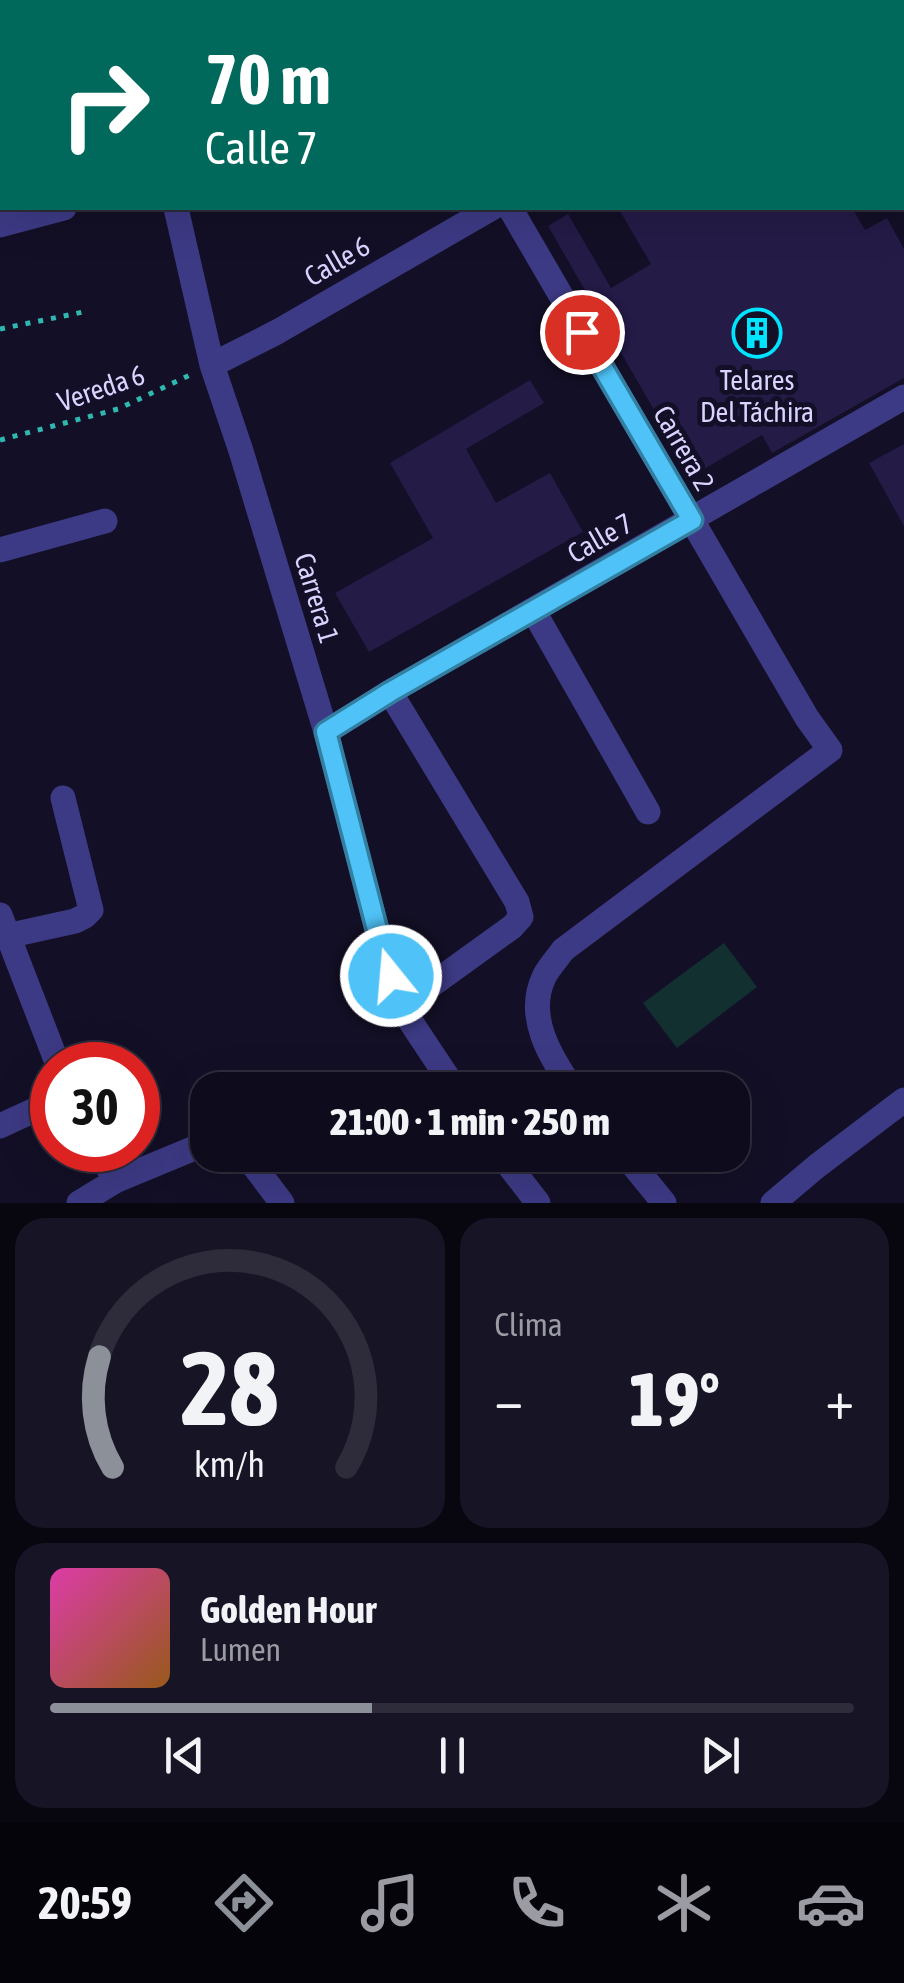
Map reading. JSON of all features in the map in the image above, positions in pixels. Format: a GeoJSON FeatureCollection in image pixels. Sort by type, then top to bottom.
{"type":"FeatureCollection","features":[{"type":"Feature","properties":{"kind":"street"},"geometry":{"type":"LineString","coordinates":[[0,225],[56,210]]}},
{"type":"Feature","properties":{"kind":"street","name":"Carrera 1"},"geometry":{"type":"LineString","coordinates":[[176,210],[212,365],[326,732],[400,1007],[444,1072]]}},
{"type":"Feature","properties":{"kind":"street","name":"Calle 6"},"geometry":{"type":"LineString","coordinates":[[212,365],[489,210]]}},
{"type":"Feature","properties":{"kind":"street","name":"Carrera 2"},"geometry":{"type":"LineString","coordinates":[[511,210],[806,718],[830,750],[563,950],[543,978],[536,1008],[543,1040],[561,1072]]}},
{"type":"Feature","properties":{"kind":"street","name":"Calle 7"},"geometry":{"type":"LineString","coordinates":[[326,732],[904,396]]}},
{"type":"Feature","properties":{"kind":"street"},"geometry":{"type":"LineString","coordinates":[[0,550],[105,521]]}},
{"type":"Feature","properties":{"kind":"street"},"geometry":{"type":"LineString","coordinates":[[533,610],[648,812]]}},
{"type":"Feature","properties":{"kind":"street"},"geometry":{"type":"LineString","coordinates":[[390,692],[518,902],[522,917],[400,1007]]}},
{"type":"Feature","properties":{"kind":"street"},"geometry":{"type":"LineString","coordinates":[[49,1042],[3,925],[75,921],[91,910],[62,798]]}},
{"type":"Feature","properties":{"kind":"street"},"geometry":{"type":"LineString","coordinates":[[774,1203],[904,1100]]}},
{"type":"Feature","properties":{"kind":"street"},"geometry":{"type":"LineString","coordinates":[[0,1126],[30,1112]]}},
{"type":"Feature","properties":{"kind":"street"},"geometry":{"type":"LineString","coordinates":[[99,1195],[190,1150]]}},
{"type":"Feature","properties":{"kind":"street"},"geometry":{"type":"LineString","coordinates":[[259,1172],[282,1203]]}},
{"type":"Feature","properties":{"kind":"street"},"geometry":{"type":"LineString","coordinates":[[515,1172],[538,1203]]}},
{"type":"Feature","properties":{"kind":"street"},"geometry":{"type":"LineString","coordinates":[[639,1172],[664,1203]]}},
{"type":"Feature","properties":{"kind":"path"},"geometry":{"type":"LineString","coordinates":[[0,329],[88,311]]}},
{"type":"Feature","properties":{"kind":"path","name":"Vereda 6"},"geometry":{"type":"LineString","coordinates":[[0,440],[118,409],[212,365]]}},
{"type":"Feature","properties":{"kind":"green space"},"geometry":{"type":"Polygon","coordinates":[[[724,943],[757,987],[677,1048],[643,1003],[724,943]]]}},
{"type":"Feature","properties":{"kind":"building","name":"Telares Del Táchira"},"geometry":{"type":"Polygon","coordinates":[[[619,210],[853,210],[865,230],[887,218],[904,249],[904,378],[772,453],[762,435],[692,476],[548,226],[568,214],[611,288],[651,264],[619,210]]]}},
{"type":"Feature","properties":{"kind":"building"},"geometry":{"type":"Polygon","coordinates":[[[530,380],[544,403],[466,449],[496,503],[550,473],[583,532],[369,652],[335,593],[433,538],[390,463],[530,380]]]}},
{"type":"Feature","properties":{"kind":"building"},"geometry":{"type":"Polygon","coordinates":[[[904,444],[904,526],[869,463],[904,444]]]}},
{"type":"Feature","properties":{"kind":"place","name":"Telares Del Táchira"},"geometry":{"type":"Point","coordinates":[757,333]}},
{"type":"Feature","properties":{"kind":"route"},"geometry":{"type":"LineString","coordinates":[[391,976],[326,732],[692,520],[582,332]]}}]}
